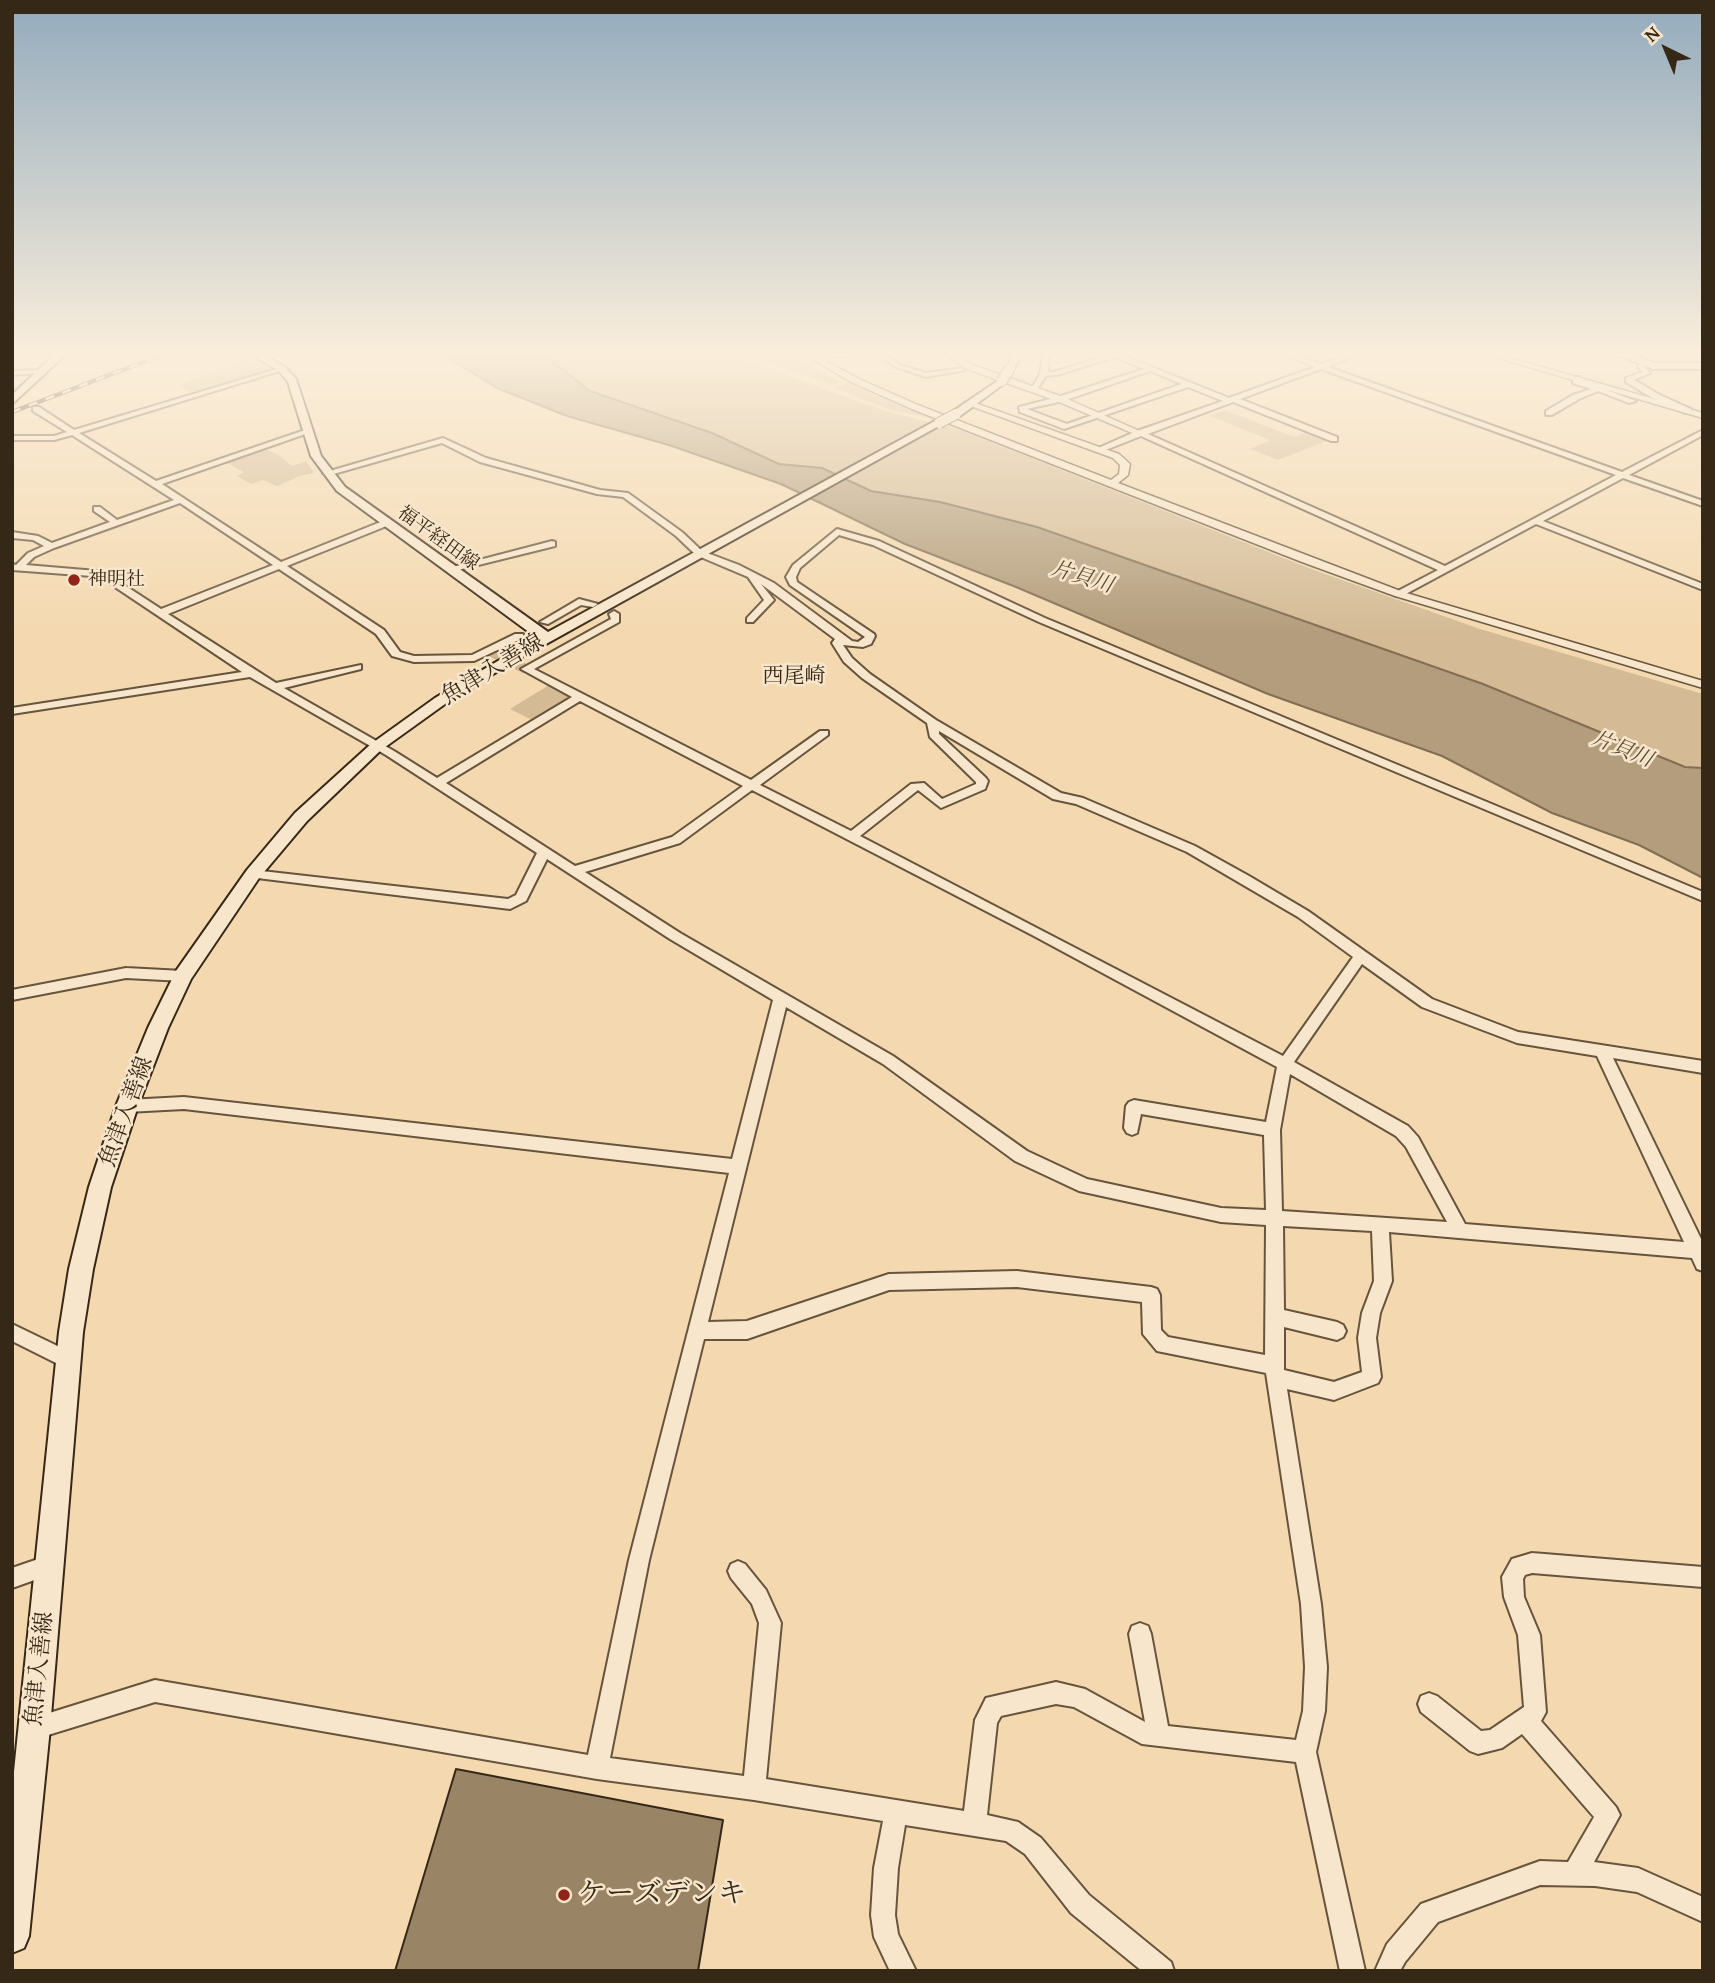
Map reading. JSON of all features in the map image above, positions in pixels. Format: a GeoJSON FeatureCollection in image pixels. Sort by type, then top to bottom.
{"type":"FeatureCollection","features":[{"type":"Feature","properties":{"kind":"main road","name":"福平経田線"},"geometry":{"type":"LineString","coordinates":[[313,448],[327,473],[341,489],[450,569],[546,630]]}},
{"type":"Feature","properties":{"kind":"main road","name":"魚津入善線"},"geometry":{"type":"LineString","coordinates":[[12,1936],[35,1728],[68,1360],[81,1269],[100,1187],[127,1106],[158,1028],[183,976],[253,874],[301,817],[376,747],[546,630],[704,551],[894,448]]}},
{"type":"Feature","properties":{"kind":"street"},"geometry":{"type":"LineString","coordinates":[[98,448],[380,632],[396,654],[414,659],[474,658],[519,636]]}},
{"type":"Feature","properties":{"kind":"street"},"geometry":{"type":"LineString","coordinates":[[155,484],[258,448]]}},
{"type":"Feature","properties":{"kind":"street"},"geometry":{"type":"LineString","coordinates":[[327,473],[416,448]]}},
{"type":"Feature","properties":{"kind":"street"},"geometry":{"type":"LineString","coordinates":[[462,448],[483,460],[600,492],[625,495],[704,551],[771,585],[849,644],[867,642],[870,636],[793,583],[791,577],[802,561],[837,532],[876,543],[1042,620],[1703,897]]}},
{"type":"Feature","properties":{"kind":"street"},"geometry":{"type":"LineString","coordinates":[[1018,448],[1399,594],[1703,685]]}},
{"type":"Feature","properties":{"kind":"street"},"geometry":{"type":"LineString","coordinates":[[1096,448],[1125,464],[1123,475],[1112,484]]}},
{"type":"Feature","properties":{"kind":"street"},"geometry":{"type":"LineString","coordinates":[[1173,448],[1444,569]]}},
{"type":"Feature","properties":{"kind":"street"},"geometry":{"type":"LineString","coordinates":[[1545,448],[1703,504]]}},
{"type":"Feature","properties":{"kind":"street"},"geometry":{"type":"LineString","coordinates":[[1399,594],[1673,448]]}},
{"type":"Feature","properties":{"kind":"street"},"geometry":{"type":"LineString","coordinates":[[16,567],[51,546],[181,500]]}},
{"type":"Feature","properties":{"kind":"street"},"geometry":{"type":"LineString","coordinates":[[97,509],[116,523]]}},
{"type":"Feature","properties":{"kind":"street"},"geometry":{"type":"LineString","coordinates":[[1535,521],[1703,587]]}},
{"type":"Feature","properties":{"kind":"street"},"geometry":{"type":"LineString","coordinates":[[161,613],[386,523]]}},
{"type":"Feature","properties":{"kind":"street"},"geometry":{"type":"LineString","coordinates":[[12,535],[36,538],[51,546]]}},
{"type":"Feature","properties":{"kind":"street"},"geometry":{"type":"LineString","coordinates":[[450,569],[552,544]]}},
{"type":"Feature","properties":{"kind":"street"},"geometry":{"type":"LineString","coordinates":[[16,567],[94,573],[113,581],[252,674],[438,783],[675,936],[888,1060],[1021,1156],[1085,1186],[1221,1215],[1380,1224],[1701,1255]]}},
{"type":"Feature","properties":{"kind":"street"},"geometry":{"type":"LineString","coordinates":[[750,620],[769,600],[751,577]]}},
{"type":"Feature","properties":{"kind":"street"},"geometry":{"type":"LineString","coordinates":[[546,630],[579,602],[593,604]]}},
{"type":"Feature","properties":{"kind":"street"},"geometry":{"type":"LineString","coordinates":[[614,614],[616,620],[526,669],[852,836],[1284,1064],[1402,1131],[1412,1142],[1460,1231]]}},
{"type":"Feature","properties":{"kind":"street"},"geometry":{"type":"LineString","coordinates":[[840,638],[836,643],[848,660],[880,687],[932,722],[1057,796],[1079,801],[1201,855],[1303,914],[1427,1003],[1517,1037],[1703,1067]]}},
{"type":"Feature","properties":{"kind":"street"},"geometry":{"type":"LineString","coordinates":[[273,687],[357,667]]}},
{"type":"Feature","properties":{"kind":"street"},"geometry":{"type":"LineString","coordinates":[[12,710],[252,674]]}},
{"type":"Feature","properties":{"kind":"street"},"geometry":{"type":"LineString","coordinates":[[438,783],[581,696]]}},
{"type":"Feature","properties":{"kind":"street"},"geometry":{"type":"LineString","coordinates":[[852,836],[915,787],[920,786],[941,804],[981,786],[982,781],[934,735],[932,722]]}},
{"type":"Feature","properties":{"kind":"street"},"geometry":{"type":"LineString","coordinates":[[574,872],[676,840],[824,733]]}},
{"type":"Feature","properties":{"kind":"street"},"geometry":{"type":"LineString","coordinates":[[253,874],[510,904],[521,898],[544,852]]}},
{"type":"Feature","properties":{"kind":"street"},"geometry":{"type":"LineString","coordinates":[[1353,1971],[1305,1752],[1314,1712],[1316,1667],[1311,1604],[1275,1372],[1272,1130],[1284,1064],[1361,955]]}},
{"type":"Feature","properties":{"kind":"street"},"geometry":{"type":"LineString","coordinates":[[12,995],[126,972],[183,976]]}},
{"type":"Feature","properties":{"kind":"street"},"geometry":{"type":"LineString","coordinates":[[597,1768],[639,1560],[781,997]]}},
{"type":"Feature","properties":{"kind":"street"},"geometry":{"type":"LineString","coordinates":[[1602,1051],[1701,1255]]}},
{"type":"Feature","properties":{"kind":"street"},"geometry":{"type":"LineString","coordinates":[[127,1106],[184,1103],[738,1167]]}},
{"type":"Feature","properties":{"kind":"street"},"geometry":{"type":"LineString","coordinates":[[1132,1128],[1135,1107],[1272,1130]]}},
{"type":"Feature","properties":{"kind":"street"},"geometry":{"type":"LineString","coordinates":[[697,1331],[747,1330],[889,1282],[1017,1279],[1151,1295],[1152,1334],[1163,1345],[1275,1372],[1334,1391],[1372,1377],[1367,1338],[1371,1313],[1383,1281],[1380,1224]]}},
{"type":"Feature","properties":{"kind":"street"},"geometry":{"type":"LineString","coordinates":[[1275,1316],[1337,1331]]}},
{"type":"Feature","properties":{"kind":"street"},"geometry":{"type":"LineString","coordinates":[[12,1332],[68,1360]]}},
{"type":"Feature","properties":{"kind":"street"},"geometry":{"type":"LineString","coordinates":[[1429,1704],[1478,1743],[1493,1740],[1535,1712],[1529,1634],[1513,1587],[1512,1577],[1519,1566],[1532,1563],[1703,1577]]}},
{"type":"Feature","properties":{"kind":"street"},"geometry":{"type":"LineString","coordinates":[[12,1578],[50,1565]]}},
{"type":"Feature","properties":{"kind":"street"},"geometry":{"type":"LineString","coordinates":[[738,1571],[760,1597],[770,1623],[754,1789]]}},
{"type":"Feature","properties":{"kind":"street"},"geometry":{"type":"LineString","coordinates":[[1140,1634],[1159,1736]]}},
{"type":"Feature","properties":{"kind":"street"},"geometry":{"type":"LineString","coordinates":[[35,1728],[155,1691],[597,1768],[754,1789],[1010,1830],[1033,1846],[1080,1904],[1162,1971]]}},
{"type":"Feature","properties":{"kind":"street"},"geometry":{"type":"LineString","coordinates":[[974,1825],[986,1720],[994,1706],[1056,1693],[1077,1697],[1142,1733],[1305,1752]]}},
{"type":"Feature","properties":{"kind":"street"},"geometry":{"type":"LineString","coordinates":[[1525,1720],[1608,1815],[1575,1873]]}},
{"type":"Feature","properties":{"kind":"street"},"geometry":{"type":"LineString","coordinates":[[896,1812],[886,1868],[883,1915],[886,1937],[904,1971]]}},
{"type":"Feature","properties":{"kind":"street"},"geometry":{"type":"LineString","coordinates":[[1387,1971],[1396,1953],[1430,1913],[1540,1873],[1575,1873],[1638,1880],[1703,1910]]}},
{"type":"Feature","properties":{"kind":"shaded area"},"geometry":{"type":"Polygon","coordinates":[[[263,448],[279,455],[292,466],[306,461],[314,473],[277,486],[263,480],[251,484],[237,476],[244,472],[225,462],[263,448]]]}},
{"type":"Feature","properties":{"kind":"shaded area"},"geometry":{"type":"Polygon","coordinates":[[[743,448],[1004,448],[1314,570],[1480,629],[1703,694],[1703,768],[1685,767],[1483,684],[1037,527],[940,502],[871,491],[822,468],[779,464],[743,448]]]}},
{"type":"Feature","properties":{"kind":"shaded area"},"geometry":{"type":"Polygon","coordinates":[[[1253,448],[1310,448],[1278,460],[1250,449],[1253,448]]]}},
{"type":"Feature","properties":{"kind":"shaded area"},"geometry":{"type":"Polygon","coordinates":[[[549,685],[570,695],[564,703],[534,721],[510,709],[549,685]]]}},
{"type":"Feature","properties":{"kind":"water","name":"片貝川"},"geometry":{"type":"Polygon","coordinates":[[[676,448],[743,448],[779,464],[822,468],[871,491],[940,502],[1037,527],[1483,684],[1685,767],[1703,768],[1703,878],[1639,845],[1552,813],[1442,756],[1268,694],[1016,587],[905,544],[781,484],[676,448]]]}},
{"type":"Feature","properties":{"kind":"building","name":"ケーズデンキ"},"geometry":{"type":"Polygon","coordinates":[[[456,1769],[723,1820],[698,1971],[395,1971],[456,1769]]]}},
{"type":"Feature","properties":{"kind":"tunnel"},"geometry":{"type":"LineString","coordinates":[[490,651],[526,669]]}},
{"type":"Feature","properties":{"kind":"place","name":"神明社"},"geometry":{"type":"Point","coordinates":[74,580]}},
{"type":"Feature","properties":{"kind":"place","name":"ケーズデンキ"},"geometry":{"type":"Point","coordinates":[564,1895]}},
{"type":"Feature","properties":{"kind":"district","name":"西尾崎"},"geometry":{"type":"Point","coordinates":[794,677]}}]}
